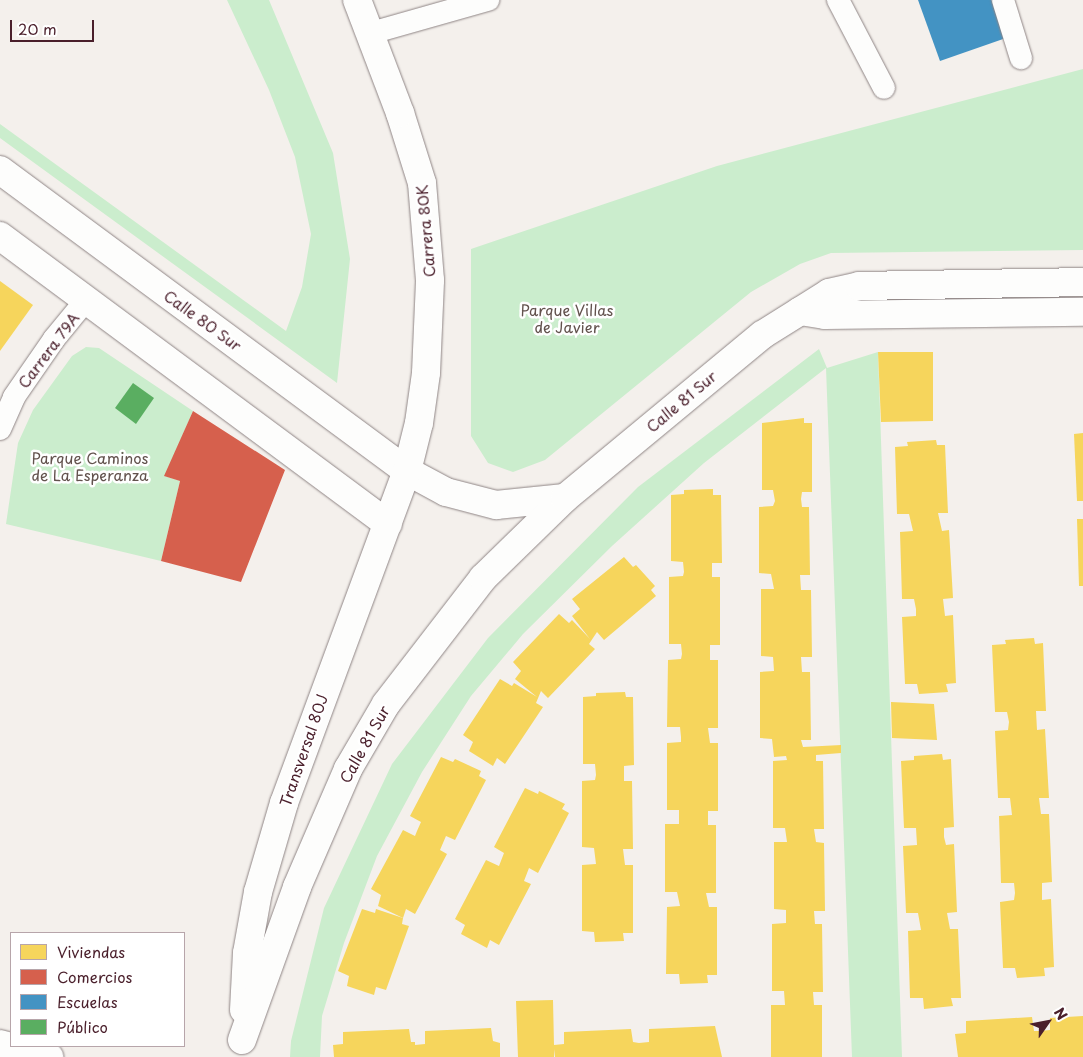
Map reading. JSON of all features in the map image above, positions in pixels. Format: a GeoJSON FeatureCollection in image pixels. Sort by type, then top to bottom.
{"type":"FeatureCollection","features":[{"type":"Feature","properties":{"kind":"street","name":"Carrera 80K"},"geometry":{"type":"LineString","coordinates":[[357,0],[371,33],[417,161],[427,221],[430,280],[426,373],[419,422],[407,471]]}},
{"type":"Feature","properties":{"kind":"street"},"geometry":{"type":"LineString","coordinates":[[371,33],[452,5],[488,0]]}},
{"type":"Feature","properties":{"kind":"street"},"geometry":{"type":"LineString","coordinates":[[838,0],[884,88]]}},
{"type":"Feature","properties":{"kind":"street"},"geometry":{"type":"LineString","coordinates":[[1003,0],[1021,58]]}},
{"type":"Feature","properties":{"kind":"street","name":"Calle 80 Sur"},"geometry":{"type":"LineString","coordinates":[[0,170],[407,471]]}},
{"type":"Feature","properties":{"kind":"street"},"geometry":{"type":"LineString","coordinates":[[0,236],[388,524]]}},
{"type":"Feature","properties":{"kind":"street","name":"Calle 81 Sur"},"geometry":{"type":"LineString","coordinates":[[243,1048],[297,887],[348,769],[386,704],[483,578],[565,498],[762,335],[829,293],[859,286],[1083,282]]}},
{"type":"Feature","properties":{"kind":"street","name":"Carrera 79A"},"geometry":{"type":"LineString","coordinates":[[0,429],[14,397],[54,339],[86,300]]}},
{"type":"Feature","properties":{"kind":"street"},"geometry":{"type":"LineString","coordinates":[[800,311],[825,315],[1083,312]]}},
{"type":"Feature","properties":{"kind":"street"},"geometry":{"type":"LineString","coordinates":[[407,471],[446,492],[496,505],[565,498]]}},
{"type":"Feature","properties":{"kind":"street","name":"Transversal 80J"},"geometry":{"type":"LineString","coordinates":[[243,1048],[247,952],[258,892],[294,776],[407,471]]}},
{"type":"Feature","properties":{"kind":"street"},"geometry":{"type":"LineString","coordinates":[[11,1047],[49,1057]]}},
{"type":"Feature","properties":{"kind":"green space"},"geometry":{"type":"Polygon","coordinates":[[[227,0],[269,0],[333,153],[350,259],[337,383],[0,138],[0,124],[286,331],[302,287],[311,234],[295,157],[269,90],[227,0]]]}},
{"type":"Feature","properties":{"kind":"green space","name":"Parque Villas de Javier"},"geometry":{"type":"Polygon","coordinates":[[[1083,69],[1083,250],[831,253],[800,264],[751,292],[545,460],[513,472],[488,463],[471,436],[471,249],[717,166],[1083,69]]]}},
{"type":"Feature","properties":{"kind":"green space","name":"Parque Caminos de La Esperanza"},"geometry":{"type":"Polygon","coordinates":[[[86,347],[99,348],[193,411],[165,476],[180,481],[161,561],[6,524],[18,443],[33,410],[72,356],[86,347]]]}},
{"type":"Feature","properties":{"kind":"green space"},"geometry":{"type":"Polygon","coordinates":[[[819,349],[827,368],[878,352],[902,1057],[852,1057],[826,368],[704,463],[612,546],[523,634],[471,696],[422,772],[377,856],[344,943],[322,1016],[320,1057],[290,1057],[291,1041],[324,908],[392,764],[488,638],[638,487],[819,349]]]}},
{"type":"Feature","properties":{"kind":"building: Viviendas"},"geometry":{"type":"Polygon","coordinates":[[[0,281],[33,305],[0,351],[0,281]]]}},
{"type":"Feature","properties":{"kind":"building: Viviendas"},"geometry":{"type":"Polygon","coordinates":[[[878,352],[933,352],[933,421],[881,422],[878,352]]]}},
{"type":"Feature","properties":{"kind":"building: Viviendas"},"geometry":{"type":"Polygon","coordinates":[[[804,418],[804,423],[812,423],[812,492],[802,492],[801,499],[802,507],[809,507],[810,575],[800,575],[801,590],[811,590],[812,657],[801,657],[802,672],[810,672],[811,740],[801,740],[803,747],[841,745],[841,753],[816,755],[816,761],[823,761],[824,829],[814,829],[816,842],[824,843],[825,911],[814,911],[815,924],[822,924],[823,992],[813,992],[814,1005],[822,1005],[822,1057],[771,1057],[771,1005],[785,1005],[784,991],[772,991],[772,924],[786,923],[786,910],[774,909],[774,842],[787,842],[785,828],[773,828],[773,761],[787,760],[786,756],[774,757],[772,739],[760,738],[760,672],[774,671],[773,657],[761,656],[761,589],[774,589],[771,574],[759,573],[759,507],[773,506],[775,501],[773,490],[762,490],[762,423],[804,418]]]}},
{"type":"Feature","properties":{"kind":"building: Viviendas"},"geometry":{"type":"Polygon","coordinates":[[[1083,433],[1083,501],[1077,501],[1074,434],[1083,433]]]}},
{"type":"Feature","properties":{"kind":"building: Viviendas"},"geometry":{"type":"Polygon","coordinates":[[[936,440],[937,445],[945,445],[948,513],[938,513],[942,531],[949,530],[953,598],[943,599],[945,616],[953,615],[956,683],[946,684],[948,692],[919,694],[917,684],[905,684],[902,617],[916,616],[916,609],[914,599],[902,599],[900,532],[913,531],[909,514],[897,514],[895,447],[908,446],[907,442],[936,440]]]}},
{"type":"Feature","properties":{"kind":"building: Viviendas"},"geometry":{"type":"Polygon","coordinates":[[[713,489],[713,495],[721,495],[722,563],[712,563],[712,577],[720,577],[720,645],[710,645],[710,660],[718,660],[718,728],[708,728],[710,743],[718,743],[718,811],[708,811],[708,825],[716,825],[716,893],[706,893],[709,907],[717,907],[717,975],[707,975],[708,983],[680,984],[679,974],[666,974],[667,907],[680,906],[677,892],[665,892],[665,824],[679,824],[679,810],[667,810],[667,743],[681,742],[680,727],[667,727],[668,660],[681,659],[682,654],[681,644],[669,644],[669,577],[683,576],[684,572],[683,562],[671,561],[671,495],[684,494],[684,490],[713,489]]]}},
{"type":"Feature","properties":{"kind":"building: Viviendas"},"geometry":{"type":"Polygon","coordinates":[[[1077,519],[1083,519],[1083,586],[1079,586],[1077,519]]]}},
{"type":"Feature","properties":{"kind":"building: Viviendas"},"geometry":{"type":"Polygon","coordinates":[[[624,557],[633,567],[636,565],[655,586],[651,590],[656,596],[604,640],[597,632],[589,644],[595,649],[548,698],[541,691],[536,703],[543,707],[505,764],[497,758],[493,766],[469,751],[473,742],[463,735],[500,679],[512,686],[514,683],[537,697],[515,679],[521,671],[513,662],[559,614],[569,623],[572,620],[590,639],[572,616],[580,609],[572,599],[624,557]]]}},
{"type":"Feature","properties":{"kind":"building: Viviendas"},"geometry":{"type":"Polygon","coordinates":[[[1034,638],[1035,644],[1043,643],[1046,711],[1036,711],[1037,730],[1045,729],[1049,798],[1039,798],[1041,814],[1049,814],[1052,882],[1042,883],[1042,900],[1051,899],[1054,967],[1044,968],[1045,976],[1017,978],[1015,968],[1003,968],[1000,902],[1014,900],[1015,893],[1014,883],[1001,883],[999,816],[1012,815],[1010,798],[998,798],[995,731],[1008,730],[1009,722],[1007,712],[995,712],[992,645],[1006,644],[1005,640],[1034,638]]]}},
{"type":"Feature","properties":{"kind":"building: Viviendas"},"geometry":{"type":"Polygon","coordinates":[[[625,692],[626,697],[633,697],[634,765],[624,766],[624,781],[632,781],[633,849],[623,849],[625,865],[633,865],[633,933],[623,933],[624,941],[595,942],[594,932],[582,931],[582,865],[596,864],[594,848],[582,847],[582,781],[595,780],[596,775],[595,764],[583,764],[583,697],[596,696],[596,693],[625,692]]]}},
{"type":"Feature","properties":{"kind":"building: Viviendas"},"geometry":{"type":"Polygon","coordinates":[[[891,702],[934,704],[937,740],[892,738],[891,702]]]}},
{"type":"Feature","properties":{"kind":"building: Viviendas"},"geometry":{"type":"Polygon","coordinates":[[[942,754],[943,760],[951,759],[954,827],[944,828],[944,837],[946,845],[954,844],[957,912],[947,913],[950,929],[958,929],[961,998],[951,998],[953,1006],[924,1009],[923,998],[910,998],[908,931],[921,930],[918,913],[906,913],[903,846],[917,845],[916,828],[904,828],[901,761],[914,760],[914,756],[942,754]]]}},
{"type":"Feature","properties":{"kind":"building: Viviendas"},"geometry":{"type":"Polygon","coordinates":[[[441,757],[453,762],[455,759],[481,771],[479,776],[486,780],[455,840],[446,836],[440,850],[447,854],[415,914],[406,909],[403,918],[378,906],[381,895],[371,889],[403,830],[415,836],[421,822],[410,816],[441,757]]]}},
{"type":"Feature","properties":{"kind":"building: Viviendas"},"geometry":{"type":"Polygon","coordinates":[[[525,788],[538,794],[539,791],[565,804],[562,809],[569,813],[538,873],[529,868],[524,881],[531,884],[499,945],[490,940],[487,948],[461,934],[465,925],[455,919],[486,860],[499,866],[504,853],[494,847],[525,788]]]}},
{"type":"Feature","properties":{"kind":"building: Viviendas"},"geometry":{"type":"Polygon","coordinates":[[[362,909],[375,913],[376,909],[403,918],[402,924],[409,926],[386,990],[376,987],[374,995],[347,986],[349,976],[338,971],[362,909]]]}},
{"type":"Feature","properties":{"kind":"building: Viviendas"},"geometry":{"type":"Polygon","coordinates":[[[553,1000],[554,1045],[564,1044],[564,1032],[631,1029],[633,1042],[639,1043],[649,1042],[649,1029],[715,1026],[722,1057],[555,1057],[554,1049],[554,1057],[518,1057],[516,1001],[553,1000]]]}},
{"type":"Feature","properties":{"kind":"building: Viviendas"},"geometry":{"type":"Polygon","coordinates":[[[1083,1016],[1083,1057],[958,1057],[955,1034],[966,1033],[966,1021],[1032,1017],[1034,1031],[1040,1031],[1050,1030],[1050,1018],[1083,1016]]]}},
{"type":"Feature","properties":{"kind":"building: Viviendas"},"geometry":{"type":"Polygon","coordinates":[[[491,1028],[493,1041],[500,1043],[500,1057],[334,1057],[333,1045],[343,1044],[343,1032],[409,1029],[411,1042],[415,1042],[415,1045],[425,1044],[425,1031],[491,1028]]]}},
{"type":"Feature","properties":{"kind":"building: Comercios"},"geometry":{"type":"Polygon","coordinates":[[[193,411],[285,470],[241,582],[161,561],[180,481],[164,476],[193,411]]]}},
{"type":"Feature","properties":{"kind":"building: Escuelas"},"geometry":{"type":"Polygon","coordinates":[[[918,0],[993,0],[1006,38],[940,61],[918,0]]]}},
{"type":"Feature","properties":{"kind":"building: Público"},"geometry":{"type":"Polygon","coordinates":[[[133,383],[154,398],[136,424],[115,408],[133,383]]]}}]}
